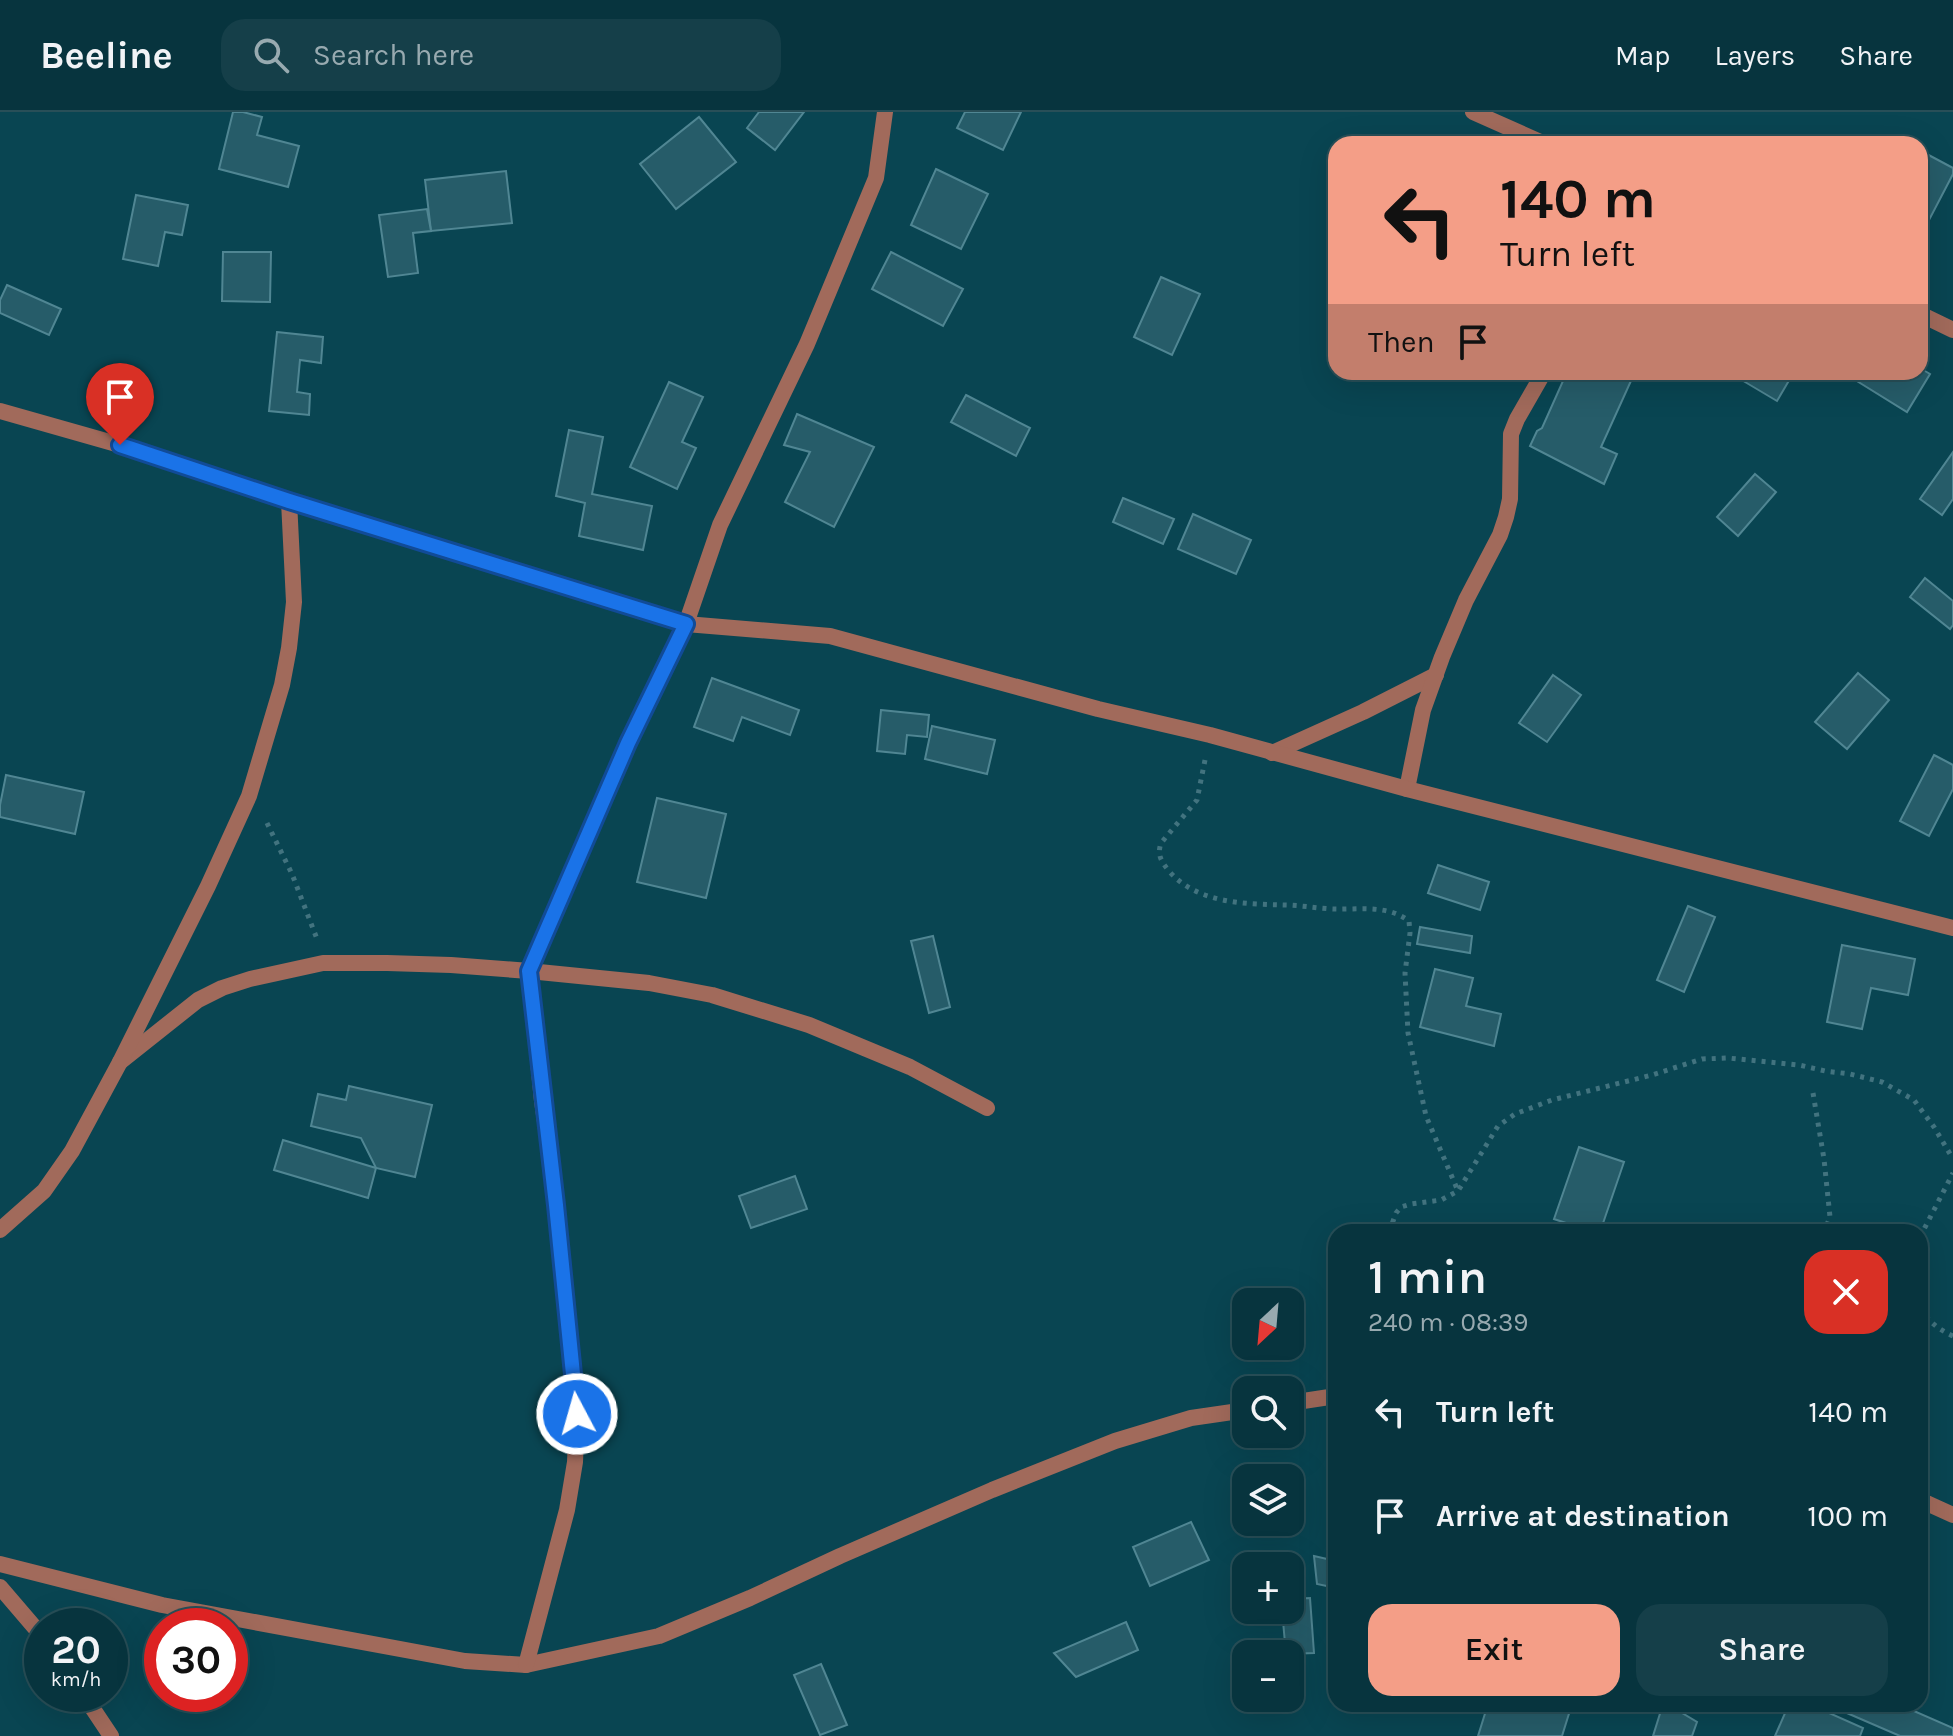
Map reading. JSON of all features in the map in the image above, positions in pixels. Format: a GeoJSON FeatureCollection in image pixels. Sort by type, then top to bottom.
{"type":"FeatureCollection","features":[{"type":"Feature","properties":{"kind":"street"},"geometry":{"type":"LineString","coordinates":[[526,1665],[567,1510],[575,1462],[577,1414],[529,971],[628,743],[686,624],[720,525],[807,344],[876,178],[885,112]]}},
{"type":"Feature","properties":{"kind":"street"},"geometry":{"type":"LineString","coordinates":[[1473,112],[1527,136]]}},
{"type":"Feature","properties":{"kind":"street"},"geometry":{"type":"LineString","coordinates":[[1928,318],[1953,330]]}},
{"type":"Feature","properties":{"kind":"street"},"geometry":{"type":"LineString","coordinates":[[1407,789],[1423,710],[1466,600],[1503,526],[1510,499],[1511,434],[1539,380]]}},
{"type":"Feature","properties":{"kind":"street"},"geometry":{"type":"LineString","coordinates":[[0,411],[120,445],[289,501],[686,624],[830,636],[1098,709],[1210,735],[1407,789],[1953,928]]}},
{"type":"Feature","properties":{"kind":"street"},"geometry":{"type":"LineString","coordinates":[[0,1230],[44,1191],[72,1151],[208,886],[249,796],[282,685],[289,648],[294,602],[289,501]]}},
{"type":"Feature","properties":{"kind":"street"},"geometry":{"type":"LineString","coordinates":[[1272,753],[1436,675]]}},
{"type":"Feature","properties":{"kind":"street"},"geometry":{"type":"LineString","coordinates":[[120,1062],[198,1000],[222,988],[323,963],[387,963],[529,971],[649,983],[712,995],[809,1025],[910,1067],[987,1108]]}},
{"type":"Feature","properties":{"kind":"street"},"geometry":{"type":"LineString","coordinates":[[1304,1401],[1328,1397]]}},
{"type":"Feature","properties":{"kind":"street"},"geometry":{"type":"LineString","coordinates":[[0,1564],[162,1605],[465,1661],[526,1665],[659,1636],[992,1490],[1115,1441],[1191,1418],[1232,1412]]}},
{"type":"Feature","properties":{"kind":"street"},"geometry":{"type":"LineString","coordinates":[[1928,1504],[1953,1515]]}},
{"type":"Feature","properties":{"kind":"street"},"geometry":{"type":"LineString","coordinates":[[0,1587],[24,1615]]}},
{"type":"Feature","properties":{"kind":"street"},"geometry":{"type":"LineString","coordinates":[[95,1712],[111,1736]]}},
{"type":"Feature","properties":{"kind":"path"},"geometry":{"type":"LineString","coordinates":[[1210,735],[1197,800],[1161,843],[1160,859],[1175,878],[1203,894],[1217,898],[1260,905],[1386,910],[1409,921],[1405,973],[1408,1033],[1426,1116],[1458,1191]]}},
{"type":"Feature","properties":{"kind":"path"},"geometry":{"type":"LineString","coordinates":[[249,796],[272,831],[292,874],[314,928],[323,963]]}},
{"type":"Feature","properties":{"kind":"path"},"geometry":{"type":"LineString","coordinates":[[1392,1224],[1401,1207],[1441,1200],[1458,1191],[1498,1126],[1515,1114],[1552,1100],[1702,1059],[1728,1058],[1799,1065],[1882,1082],[1914,1100],[1953,1159]]}},
{"type":"Feature","properties":{"kind":"path"},"geometry":{"type":"LineString","coordinates":[[1813,1093],[1830,1217],[1827,1224]]}},
{"type":"Feature","properties":{"kind":"path"},"geometry":{"type":"LineString","coordinates":[[1927,1224],[1953,1173]]}},
{"type":"Feature","properties":{"kind":"path"},"geometry":{"type":"LineString","coordinates":[[1928,1321],[1953,1336]]}},
{"type":"Feature","properties":{"kind":"building"},"geometry":{"type":"Polygon","coordinates":[[[233,112],[262,117],[257,135],[299,146],[288,187],[219,169],[233,112]]]}},
{"type":"Feature","properties":{"kind":"building"},"geometry":{"type":"Polygon","coordinates":[[[759,112],[804,112],[775,150],[747,128],[759,112]]]}},
{"type":"Feature","properties":{"kind":"building"},"geometry":{"type":"Polygon","coordinates":[[[965,112],[1021,112],[1003,150],[957,128],[965,112]]]}},
{"type":"Feature","properties":{"kind":"building"},"geometry":{"type":"Polygon","coordinates":[[[699,117],[736,162],[676,209],[640,164],[699,117]]]}},
{"type":"Feature","properties":{"kind":"building"},"geometry":{"type":"Polygon","coordinates":[[[1928,155],[1953,168],[1953,174],[1928,222],[1928,155]]]}},
{"type":"Feature","properties":{"kind":"building"},"geometry":{"type":"Polygon","coordinates":[[[936,169],[988,194],[961,249],[911,225],[936,169]]]}},
{"type":"Feature","properties":{"kind":"building"},"geometry":{"type":"Polygon","coordinates":[[[506,171],[512,223],[431,231],[425,180],[506,171]]]}},
{"type":"Feature","properties":{"kind":"building"},"geometry":{"type":"Polygon","coordinates":[[[136,195],[188,205],[182,235],[165,232],[158,266],[123,259],[136,195]]]}},
{"type":"Feature","properties":{"kind":"building"},"geometry":{"type":"Polygon","coordinates":[[[427,209],[431,231],[413,233],[418,273],[388,277],[379,215],[427,209]]]}},
{"type":"Feature","properties":{"kind":"building"},"geometry":{"type":"Polygon","coordinates":[[[223,252],[271,252],[270,302],[222,301],[223,252]]]}},
{"type":"Feature","properties":{"kind":"building"},"geometry":{"type":"Polygon","coordinates":[[[891,252],[963,289],[943,326],[872,289],[891,252]]]}},
{"type":"Feature","properties":{"kind":"building"},"geometry":{"type":"Polygon","coordinates":[[[1161,277],[1200,294],[1172,355],[1134,337],[1161,277]]]}},
{"type":"Feature","properties":{"kind":"building"},"geometry":{"type":"Polygon","coordinates":[[[7,285],[61,309],[49,335],[0,313],[0,300],[7,285]]]}},
{"type":"Feature","properties":{"kind":"building"},"geometry":{"type":"Polygon","coordinates":[[[277,332],[323,337],[321,363],[300,360],[297,392],[310,394],[309,415],[269,411],[277,332]]]}},
{"type":"Feature","properties":{"kind":"building"},"geometry":{"type":"Polygon","coordinates":[[[1563,380],[1631,380],[1601,447],[1617,454],[1604,484],[1530,446],[1537,431],[1542,428],[1563,380]]]}},
{"type":"Feature","properties":{"kind":"building"},"geometry":{"type":"Polygon","coordinates":[[[1742,380],[1789,380],[1777,401],[1742,380]]]}},
{"type":"Feature","properties":{"kind":"building"},"geometry":{"type":"Polygon","coordinates":[[[1855,380],[1926,380],[1907,412],[1855,380]]]}},
{"type":"Feature","properties":{"kind":"building"},"geometry":{"type":"Polygon","coordinates":[[[669,382],[703,397],[682,442],[696,448],[677,489],[630,467],[669,382]]]}},
{"type":"Feature","properties":{"kind":"building"},"geometry":{"type":"Polygon","coordinates":[[[966,395],[1030,428],[1016,456],[951,422],[966,395]]]}},
{"type":"Feature","properties":{"kind":"building"},"geometry":{"type":"Polygon","coordinates":[[[797,414],[874,447],[834,527],[785,502],[810,452],[784,445],[797,414]]]}},
{"type":"Feature","properties":{"kind":"building"},"geometry":{"type":"Polygon","coordinates":[[[569,430],[603,437],[592,494],[652,506],[643,550],[579,536],[585,503],[556,496],[569,430]]]}},
{"type":"Feature","properties":{"kind":"building"},"geometry":{"type":"Polygon","coordinates":[[[1953,452],[1953,499],[1942,515],[1920,499],[1953,452]]]}},
{"type":"Feature","properties":{"kind":"building"},"geometry":{"type":"Polygon","coordinates":[[[1755,474],[1776,492],[1738,536],[1717,517],[1755,474]]]}},
{"type":"Feature","properties":{"kind":"building"},"geometry":{"type":"Polygon","coordinates":[[[1123,498],[1174,519],[1163,544],[1113,522],[1123,498]]]}},
{"type":"Feature","properties":{"kind":"building"},"geometry":{"type":"Polygon","coordinates":[[[1193,514],[1251,540],[1236,574],[1178,549],[1193,514]]]}},
{"type":"Feature","properties":{"kind":"building"},"geometry":{"type":"Polygon","coordinates":[[[1925,578],[1953,601],[1953,625],[1950,629],[1910,597],[1925,578]]]}},
{"type":"Feature","properties":{"kind":"building"},"geometry":{"type":"Polygon","coordinates":[[[1858,673],[1889,700],[1847,749],[1815,722],[1858,673]]]}},
{"type":"Feature","properties":{"kind":"building"},"geometry":{"type":"Polygon","coordinates":[[[1553,675],[1581,695],[1547,742],[1519,723],[1553,675]]]}},
{"type":"Feature","properties":{"kind":"building"},"geometry":{"type":"Polygon","coordinates":[[[712,678],[799,710],[790,735],[742,717],[733,741],[694,727],[712,678]]]}},
{"type":"Feature","properties":{"kind":"building"},"geometry":{"type":"Polygon","coordinates":[[[881,710],[929,715],[927,737],[907,735],[905,754],[877,751],[881,710]]]}},
{"type":"Feature","properties":{"kind":"building"},"geometry":{"type":"Polygon","coordinates":[[[932,726],[995,740],[987,774],[925,759],[932,726]]]}},
{"type":"Feature","properties":{"kind":"building"},"geometry":{"type":"Polygon","coordinates":[[[1934,755],[1953,765],[1953,789],[1929,836],[1900,821],[1934,755]]]}},
{"type":"Feature","properties":{"kind":"building"},"geometry":{"type":"Polygon","coordinates":[[[6,775],[84,792],[75,834],[0,817],[6,775]]]}},
{"type":"Feature","properties":{"kind":"building"},"geometry":{"type":"Polygon","coordinates":[[[657,798],[726,814],[706,898],[637,882],[657,798]]]}},
{"type":"Feature","properties":{"kind":"building"},"geometry":{"type":"Polygon","coordinates":[[[1438,865],[1489,882],[1480,910],[1428,893],[1438,865]]]}},
{"type":"Feature","properties":{"kind":"building"},"geometry":{"type":"Polygon","coordinates":[[[1688,906],[1715,917],[1684,992],[1657,980],[1688,906]]]}},
{"type":"Feature","properties":{"kind":"building"},"geometry":{"type":"Polygon","coordinates":[[[1420,927],[1472,936],[1470,953],[1417,944],[1420,927]]]}},
{"type":"Feature","properties":{"kind":"building"},"geometry":{"type":"Polygon","coordinates":[[[933,936],[950,1007],[929,1013],[911,941],[933,936]]]}},
{"type":"Feature","properties":{"kind":"building"},"geometry":{"type":"Polygon","coordinates":[[[1842,945],[1915,959],[1908,995],[1871,988],[1862,1029],[1827,1022],[1842,945]]]}},
{"type":"Feature","properties":{"kind":"building"},"geometry":{"type":"Polygon","coordinates":[[[1435,969],[1473,978],[1466,1006],[1501,1014],[1494,1046],[1420,1027],[1435,969]]]}},
{"type":"Feature","properties":{"kind":"building"},"geometry":{"type":"Polygon","coordinates":[[[349,1086],[432,1105],[415,1177],[376,1168],[361,1138],[311,1126],[318,1094],[346,1100],[349,1086]]]}},
{"type":"Feature","properties":{"kind":"building"},"geometry":{"type":"Polygon","coordinates":[[[283,1140],[376,1168],[368,1198],[274,1170],[283,1140]]]}},
{"type":"Feature","properties":{"kind":"building"},"geometry":{"type":"Polygon","coordinates":[[[1579,1147],[1624,1162],[1603,1224],[1569,1224],[1554,1219],[1579,1147]]]}},
{"type":"Feature","properties":{"kind":"building"},"geometry":{"type":"Polygon","coordinates":[[[795,1176],[807,1209],[751,1228],[739,1196],[795,1176]]]}},
{"type":"Feature","properties":{"kind":"building"},"geometry":{"type":"Polygon","coordinates":[[[1191,1522],[1209,1560],[1150,1586],[1133,1547],[1191,1522]]]}},
{"type":"Feature","properties":{"kind":"building"},"geometry":{"type":"Polygon","coordinates":[[[1314,1556],[1328,1559],[1328,1586],[1317,1584],[1314,1556]]]}},
{"type":"Feature","properties":{"kind":"building"},"geometry":{"type":"Polygon","coordinates":[[[1304,1598],[1310,1598],[1314,1653],[1304,1653],[1304,1640],[1285,1640],[1283,1624],[1304,1624],[1304,1598]]]}},
{"type":"Feature","properties":{"kind":"building"},"geometry":{"type":"Polygon","coordinates":[[[1126,1622],[1138,1650],[1076,1677],[1054,1653],[1126,1622]]]}},
{"type":"Feature","properties":{"kind":"building"},"geometry":{"type":"Polygon","coordinates":[[[821,1664],[847,1725],[820,1735],[794,1675],[821,1664]]]}},
{"type":"Feature","properties":{"kind":"building"},"geometry":{"type":"Polygon","coordinates":[[[1486,1712],[1570,1712],[1562,1736],[1478,1736],[1486,1712]]]}},
{"type":"Feature","properties":{"kind":"building"},"geometry":{"type":"Polygon","coordinates":[[[1660,1712],[1680,1712],[1697,1722],[1692,1736],[1653,1736],[1660,1712]]]}},
{"type":"Feature","properties":{"kind":"building"},"geometry":{"type":"Polygon","coordinates":[[[1786,1712],[1827,1712],[1863,1728],[1860,1736],[1775,1736],[1786,1712]]]}},
{"type":"Feature","properties":{"kind":"building"},"geometry":{"type":"Polygon","coordinates":[[[1844,1712],[1916,1712],[1953,1728],[1953,1736],[1900,1736],[1844,1712]]]}},
{"type":"Feature","properties":{"kind":"route"},"geometry":{"type":"LineString","coordinates":[[120,445],[289,501],[686,624],[628,743],[529,971],[577,1414]]}}]}
